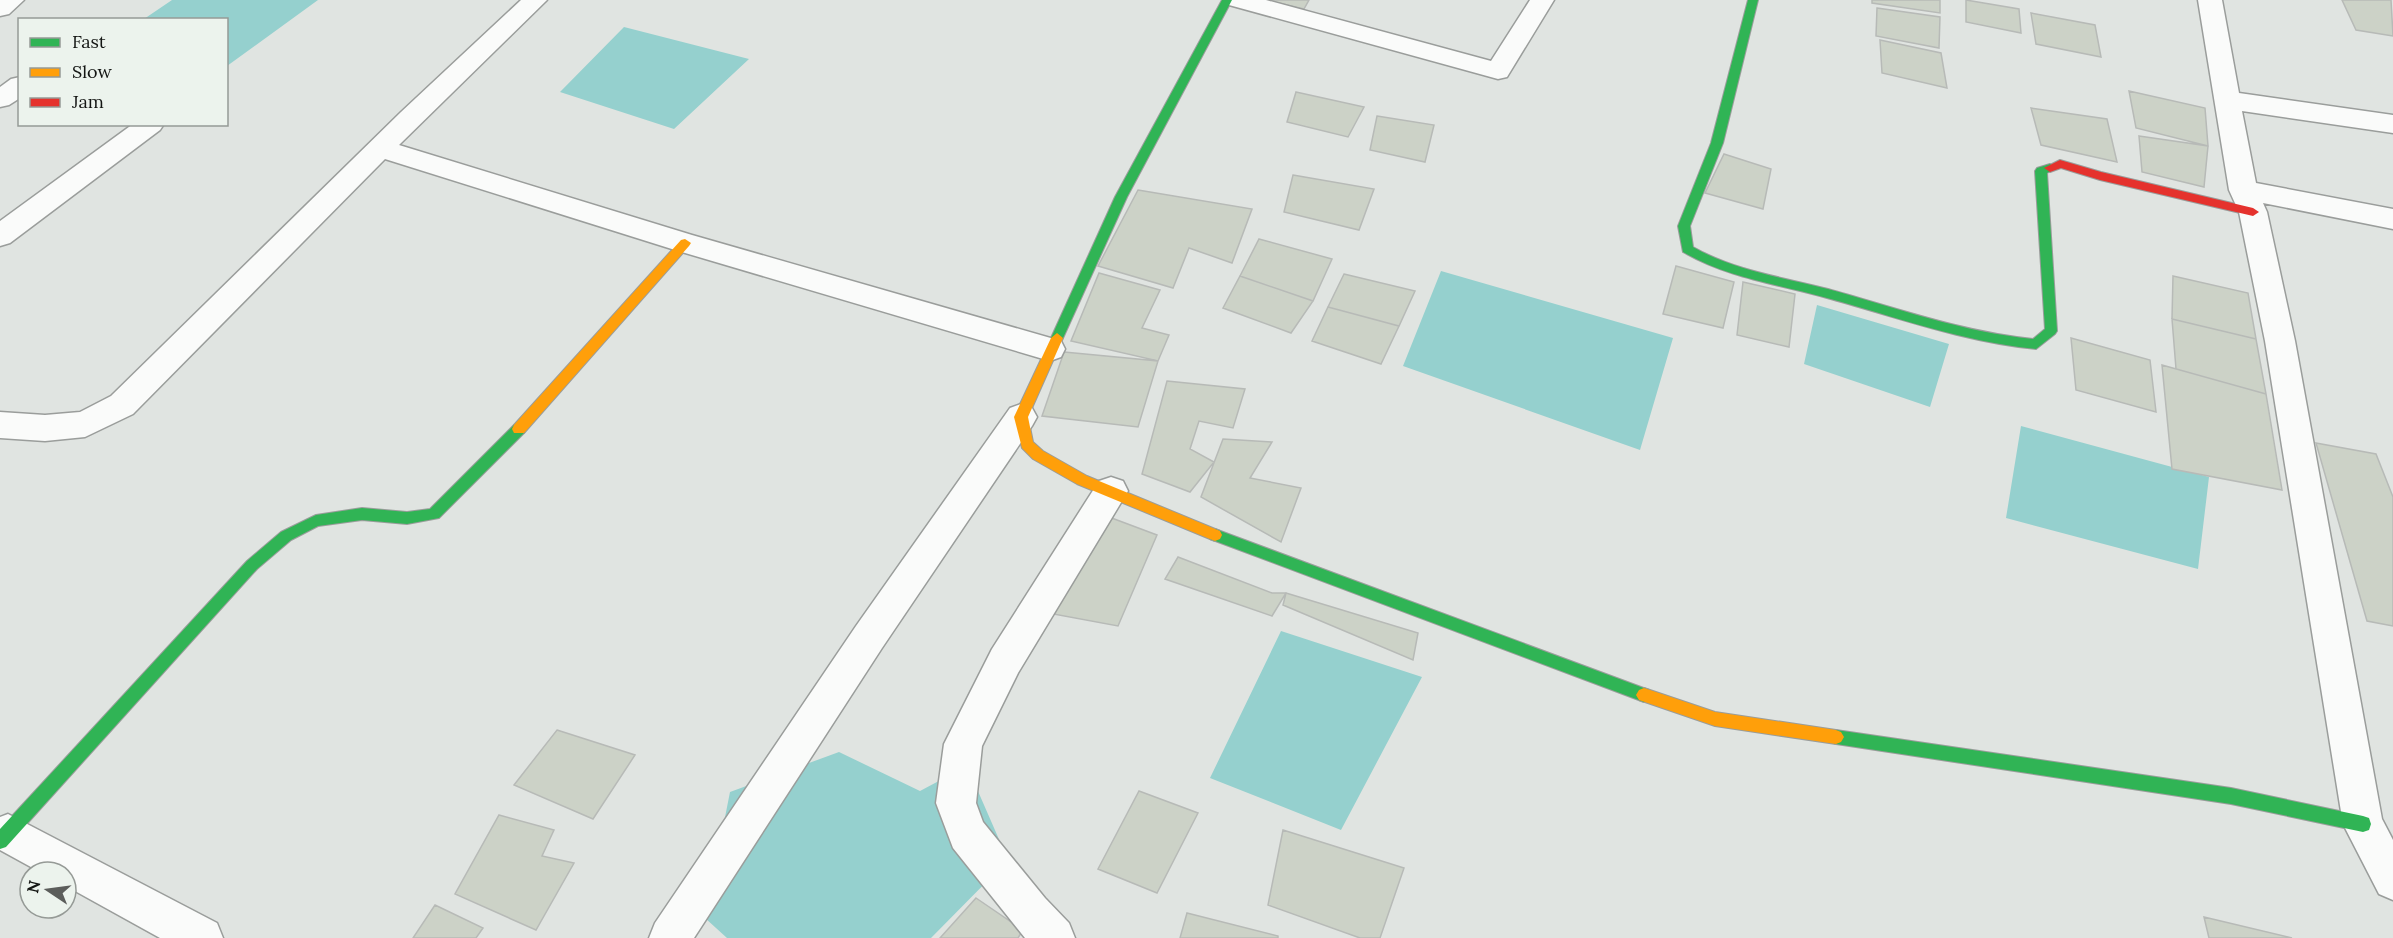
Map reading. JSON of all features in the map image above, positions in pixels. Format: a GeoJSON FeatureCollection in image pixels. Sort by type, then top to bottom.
{"type":"FeatureCollection","features":[{"type":"Feature","properties":{"kind":"street"},"geometry":{"type":"LineString","coordinates":[[0,9],[12,0]]}},
{"type":"Feature","properties":{"kind":"street"},"geometry":{"type":"LineString","coordinates":[[0,424],[45,428],[85,424],[122,405],[380,148],[535,0]]}},
{"type":"Feature","properties":{"kind":"street"},"geometry":{"type":"LineString","coordinates":[[670,938],[869,637],[1021,417],[1121,197],[1215,27],[1227,0]]}},
{"type":"Feature","properties":{"kind":"street"},"geometry":{"type":"LineString","coordinates":[[1238,0],[1498,71],[1542,0]]}},
{"type":"Feature","properties":{"kind":"street"},"geometry":{"type":"LineString","coordinates":[[1753,0],[1717,143],[1684,226],[1687,249],[1708,263],[1824,292],[2002,342],[2036,344],[2051,331],[2041,171],[2060,164],[2100,176],[2248,201],[2393,219]]}},
{"type":"Feature","properties":{"kind":"street"},"geometry":{"type":"LineString","coordinates":[[2210,0],[2227,100],[2298,438],[2363,824],[2393,880]]}},
{"type":"Feature","properties":{"kind":"street"},"geometry":{"type":"LineString","coordinates":[[0,99],[18,86]]}},
{"type":"Feature","properties":{"kind":"street"},"geometry":{"type":"LineString","coordinates":[[2227,100],[2393,124]]}},
{"type":"Feature","properties":{"kind":"street"},"geometry":{"type":"LineString","coordinates":[[0,236],[148,126]]}},
{"type":"Feature","properties":{"kind":"street"},"geometry":{"type":"LineString","coordinates":[[380,148],[685,243],[1050,349]]}},
{"type":"Feature","properties":{"kind":"street"},"geometry":{"type":"LineString","coordinates":[[202,938],[4,837],[252,565],[269,550],[286,536],[316,521],[362,514],[407,518],[434,514],[542,407],[685,243]]}},
{"type":"Feature","properties":{"kind":"street"},"geometry":{"type":"LineString","coordinates":[[1021,417],[1026,443],[1043,459],[1111,491],[1227,540],[1637,693],[1715,719],[2231,796],[2363,824]]}},
{"type":"Feature","properties":{"kind":"street"},"geometry":{"type":"LineString","coordinates":[[1054,938],[1030,913],[967,834],[956,803],[963,744],[1005,661],[1111,491]]}},
{"type":"Feature","properties":{"kind":"water"},"geometry":{"type":"Polygon","coordinates":[[[172,0],[318,0],[228,65],[228,18],[145,18],[172,0]]]}},
{"type":"Feature","properties":{"kind":"water"},"geometry":{"type":"Polygon","coordinates":[[[624,27],[749,59],[674,129],[560,92],[624,27]]]}},
{"type":"Feature","properties":{"kind":"water"},"geometry":{"type":"Polygon","coordinates":[[[1441,271],[1673,338],[1640,450],[1403,366],[1441,271]]]}},
{"type":"Feature","properties":{"kind":"water"},"geometry":{"type":"Polygon","coordinates":[[[1817,305],[1949,344],[1930,407],[1804,364],[1817,305]]]}},
{"type":"Feature","properties":{"kind":"water"},"geometry":{"type":"Polygon","coordinates":[[[2021,426],[2209,477],[2198,569],[2006,518],[2021,426]]]}},
{"type":"Feature","properties":{"kind":"water"},"geometry":{"type":"Polygon","coordinates":[[[1281,631],[1422,677],[1341,830],[1210,778],[1281,631]]]}},
{"type":"Feature","properties":{"kind":"water"},"geometry":{"type":"Polygon","coordinates":[[[839,752],[920,791],[967,766],[1008,860],[931,938],[727,938],[705,918],[730,792],[839,752]]]}},
{"type":"Feature","properties":{"kind":"building"},"geometry":{"type":"Polygon","coordinates":[[[1266,0],[1309,0],[1304,9],[1266,0]]]}},
{"type":"Feature","properties":{"kind":"building"},"geometry":{"type":"Polygon","coordinates":[[[1872,0],[1940,0],[1940,13],[1872,3],[1872,0]]]}},
{"type":"Feature","properties":{"kind":"building"},"geometry":{"type":"Polygon","coordinates":[[[1966,0],[2019,9],[2021,33],[1966,22],[1966,0]]]}},
{"type":"Feature","properties":{"kind":"building"},"geometry":{"type":"Polygon","coordinates":[[[2342,0],[2391,0],[2393,36],[2356,30],[2342,0]]]}},
{"type":"Feature","properties":{"kind":"building"},"geometry":{"type":"Polygon","coordinates":[[[1877,8],[1940,17],[1939,48],[1876,36],[1877,8]]]}},
{"type":"Feature","properties":{"kind":"building"},"geometry":{"type":"Polygon","coordinates":[[[2031,13],[2095,25],[2101,57],[2036,44],[2031,13]]]}},
{"type":"Feature","properties":{"kind":"building"},"geometry":{"type":"Polygon","coordinates":[[[1880,40],[1941,53],[1947,88],[1882,73],[1880,40]]]}},
{"type":"Feature","properties":{"kind":"building"},"geometry":{"type":"Polygon","coordinates":[[[2129,91],[2205,108],[2208,146],[2136,128],[2129,91]]]}},
{"type":"Feature","properties":{"kind":"building"},"geometry":{"type":"Polygon","coordinates":[[[1296,92],[1364,107],[1348,137],[1287,122],[1296,92]]]}},
{"type":"Feature","properties":{"kind":"building"},"geometry":{"type":"Polygon","coordinates":[[[2031,108],[2107,119],[2117,162],[2041,145],[2031,108]]]}},
{"type":"Feature","properties":{"kind":"building"},"geometry":{"type":"Polygon","coordinates":[[[1377,116],[1434,125],[1425,162],[1370,150],[1377,116]]]}},
{"type":"Feature","properties":{"kind":"building"},"geometry":{"type":"Polygon","coordinates":[[[2139,136],[2208,146],[2204,187],[2142,172],[2139,136]]]}},
{"type":"Feature","properties":{"kind":"building"},"geometry":{"type":"Polygon","coordinates":[[[1724,154],[1771,169],[1763,209],[1705,193],[1724,154]]]}},
{"type":"Feature","properties":{"kind":"building"},"geometry":{"type":"Polygon","coordinates":[[[1293,175],[1374,189],[1359,230],[1284,212],[1293,175]]]}},
{"type":"Feature","properties":{"kind":"building"},"geometry":{"type":"Polygon","coordinates":[[[1138,190],[1252,209],[1232,263],[1189,248],[1173,288],[1098,266],[1138,190]]]}},
{"type":"Feature","properties":{"kind":"building"},"geometry":{"type":"Polygon","coordinates":[[[1259,239],[1332,259],[1313,301],[1240,276],[1259,239]]]}},
{"type":"Feature","properties":{"kind":"building"},"geometry":{"type":"Polygon","coordinates":[[[1676,266],[1734,282],[1723,328],[1663,314],[1676,266]]]}},
{"type":"Feature","properties":{"kind":"building"},"geometry":{"type":"Polygon","coordinates":[[[1099,273],[1160,290],[1142,328],[1169,335],[1158,361],[1071,341],[1099,273]]]}},
{"type":"Feature","properties":{"kind":"building"},"geometry":{"type":"Polygon","coordinates":[[[1344,274],[1415,291],[1399,326],[1328,307],[1344,274]]]}},
{"type":"Feature","properties":{"kind":"building"},"geometry":{"type":"Polygon","coordinates":[[[1240,276],[1313,301],[1291,333],[1223,308],[1240,276]]]}},
{"type":"Feature","properties":{"kind":"building"},"geometry":{"type":"Polygon","coordinates":[[[2173,276],[2248,293],[2256,339],[2172,319],[2173,276]]]}},
{"type":"Feature","properties":{"kind":"building"},"geometry":{"type":"Polygon","coordinates":[[[1743,282],[1795,294],[1789,347],[1737,335],[1743,282]]]}},
{"type":"Feature","properties":{"kind":"building"},"geometry":{"type":"Polygon","coordinates":[[[1328,307],[1399,326],[1381,364],[1312,341],[1328,307]]]}},
{"type":"Feature","properties":{"kind":"building"},"geometry":{"type":"Polygon","coordinates":[[[2172,319],[2256,339],[2266,394],[2176,369],[2172,319]]]}},
{"type":"Feature","properties":{"kind":"building"},"geometry":{"type":"Polygon","coordinates":[[[2071,338],[2150,360],[2156,412],[2076,390],[2071,338]]]}},
{"type":"Feature","properties":{"kind":"building"},"geometry":{"type":"Polygon","coordinates":[[[1064,352],[1158,361],[1138,427],[1042,416],[1064,352]]]}},
{"type":"Feature","properties":{"kind":"building"},"geometry":{"type":"Polygon","coordinates":[[[2162,365],[2266,394],[2282,490],[2172,469],[2162,365]]]}},
{"type":"Feature","properties":{"kind":"building"},"geometry":{"type":"Polygon","coordinates":[[[1167,381],[1245,389],[1233,428],[1199,421],[1190,449],[1214,462],[1190,492],[1142,474],[1167,381]]]}},
{"type":"Feature","properties":{"kind":"building"},"geometry":{"type":"Polygon","coordinates":[[[1223,439],[1272,442],[1250,478],[1301,488],[1281,542],[1201,497],[1223,439]]]}},
{"type":"Feature","properties":{"kind":"building"},"geometry":{"type":"Polygon","coordinates":[[[2316,443],[2376,454],[2393,497],[2393,626],[2367,621],[2316,443]]]}},
{"type":"Feature","properties":{"kind":"building"},"geometry":{"type":"Polygon","coordinates":[[[1101,514],[1157,535],[1118,626],[1048,613],[1101,514]]]}},
{"type":"Feature","properties":{"kind":"building"},"geometry":{"type":"Polygon","coordinates":[[[1178,557],[1272,593],[1286,593],[1272,616],[1165,579],[1178,557]]]}},
{"type":"Feature","properties":{"kind":"building"},"geometry":{"type":"Polygon","coordinates":[[[1286,593],[1418,633],[1413,660],[1283,605],[1286,593]]]}},
{"type":"Feature","properties":{"kind":"building"},"geometry":{"type":"Polygon","coordinates":[[[557,730],[635,755],[593,819],[514,785],[557,730]]]}},
{"type":"Feature","properties":{"kind":"building"},"geometry":{"type":"Polygon","coordinates":[[[1139,791],[1198,813],[1157,893],[1098,869],[1139,791]]]}},
{"type":"Feature","properties":{"kind":"building"},"geometry":{"type":"Polygon","coordinates":[[[499,815],[554,830],[542,856],[574,863],[536,930],[455,894],[499,815]]]}},
{"type":"Feature","properties":{"kind":"building"},"geometry":{"type":"Polygon","coordinates":[[[1283,830],[1404,868],[1380,938],[1360,938],[1268,905],[1283,830]]]}},
{"type":"Feature","properties":{"kind":"building"},"geometry":{"type":"Polygon","coordinates":[[[976,898],[1023,930],[1018,938],[940,938],[976,898]]]}},
{"type":"Feature","properties":{"kind":"building"},"geometry":{"type":"Polygon","coordinates":[[[435,905],[483,928],[476,938],[413,938],[435,905]]]}},
{"type":"Feature","properties":{"kind":"building"},"geometry":{"type":"Polygon","coordinates":[[[1187,913],[1278,936],[1278,938],[1180,938],[1187,913]]]}},
{"type":"Feature","properties":{"kind":"building"},"geometry":{"type":"Polygon","coordinates":[[[2204,917],[2292,938],[2209,938],[2204,917]]]}},
{"type":"Feature","properties":{"kind":"traffic: fast"},"geometry":{"type":"LineString","coordinates":[[1057,338],[1121,197],[1227,0]]}},
{"type":"Feature","properties":{"kind":"traffic: fast"},"geometry":{"type":"LineString","coordinates":[[1753,0],[1717,143],[1684,226],[1687,249],[1737,271],[1826,293],[1930,324],[1983,337],[2036,344],[2051,331],[2041,171],[2050,168]]}},
{"type":"Feature","properties":{"kind":"traffic: fast"},"geometry":{"type":"LineString","coordinates":[[0,841],[252,565],[286,536],[316,521],[362,514],[407,518],[434,514],[519,429]]}},
{"type":"Feature","properties":{"kind":"traffic: fast"},"geometry":{"type":"LineString","coordinates":[[1215,535],[1644,695]]}},
{"type":"Feature","properties":{"kind":"traffic: fast"},"geometry":{"type":"LineString","coordinates":[[1836,737],[2231,796],[2363,824]]}},
{"type":"Feature","properties":{"kind":"traffic: slow"},"geometry":{"type":"LineString","coordinates":[[519,429],[685,243]]}},
{"type":"Feature","properties":{"kind":"traffic: slow"},"geometry":{"type":"LineString","coordinates":[[1057,338],[1021,417],[1027,444],[1038,455],[1082,480],[1215,535]]}},
{"type":"Feature","properties":{"kind":"traffic: slow"},"geometry":{"type":"LineString","coordinates":[[1644,695],[1715,719],[1836,737]]}},
{"type":"Feature","properties":{"kind":"traffic: jam"},"geometry":{"type":"LineString","coordinates":[[2050,168],[2060,164],[2100,176],[2253,212]]}}]}
